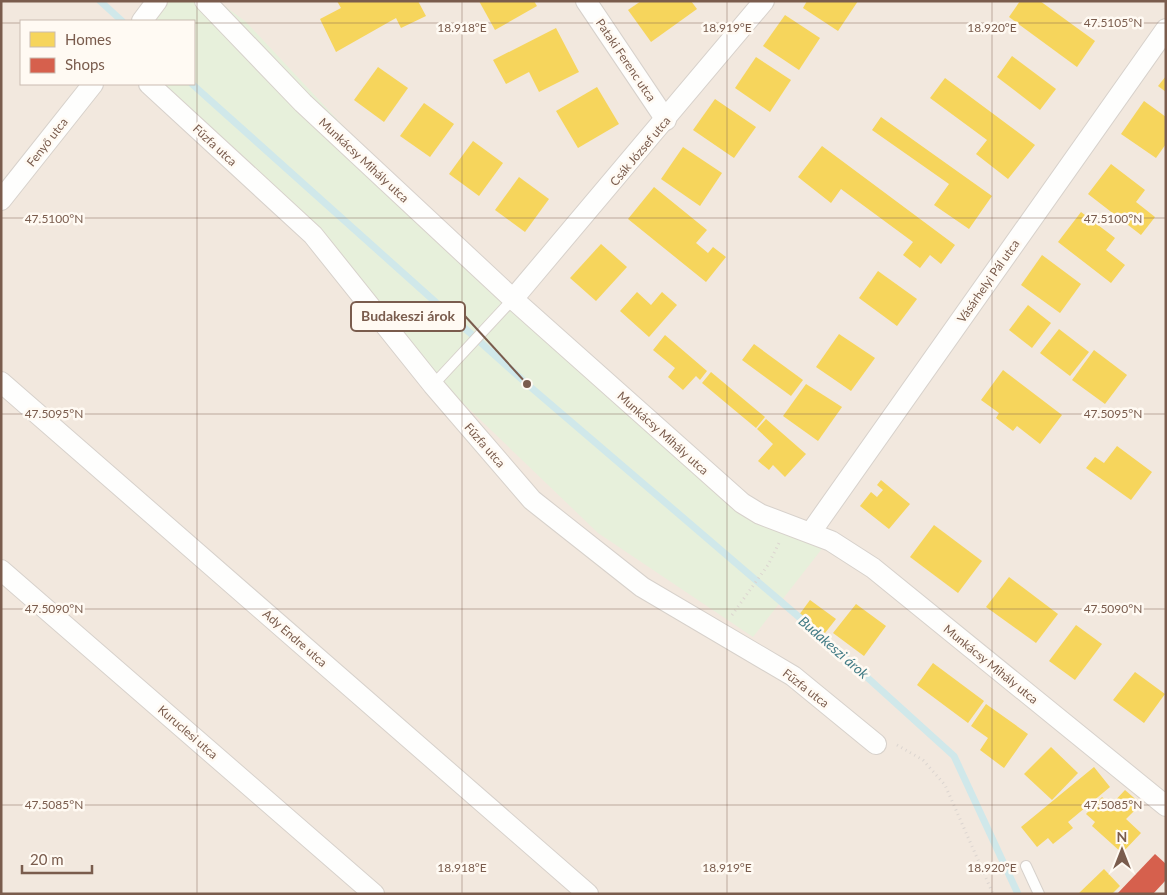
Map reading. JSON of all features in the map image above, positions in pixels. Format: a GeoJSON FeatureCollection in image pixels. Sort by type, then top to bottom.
{"type":"FeatureCollection","features":[{"type":"Feature","properties":{"kind":"street"},"geometry":{"type":"LineString","coordinates":[[143,20],[157,1]]}},
{"type":"Feature","properties":{"kind":"street","name":"Munkácsy Mihály utca"},"geometry":{"type":"LineString","coordinates":[[205,1],[303,103],[513,299],[742,503],[764,516],[811,532],[839,545],[873,568],[1166,806]]}},
{"type":"Feature","properties":{"kind":"street","name":"Pataki Ferenc utca"},"geometry":{"type":"LineString","coordinates":[[586,1],[666,120]]}},
{"type":"Feature","properties":{"kind":"street","name":"Csák József utca"},"geometry":{"type":"LineString","coordinates":[[513,299],[666,120],[755,5]]}},
{"type":"Feature","properties":{"kind":"street","name":"Vásárhelyi Pál utca"},"geometry":{"type":"LineString","coordinates":[[811,532],[1166,29]]}},
{"type":"Feature","properties":{"kind":"street","name":"Fenyő utca"},"geometry":{"type":"LineString","coordinates":[[1,200],[92,85]]}},
{"type":"Feature","properties":{"kind":"street","name":"Fűzfa utca"},"geometry":{"type":"LineString","coordinates":[[150,85],[313,235],[433,385],[532,500],[642,587],[793,676],[876,744]]}},
{"type":"Feature","properties":{"kind":"street","name":"Ady Endre utca"},"geometry":{"type":"LineString","coordinates":[[1,382],[588,894]]}},
{"type":"Feature","properties":{"kind":"street","name":"Kuruclesi utca"},"geometry":{"type":"LineString","coordinates":[[1,570],[374,894]]}},
{"type":"Feature","properties":{"kind":"lane"},"geometry":{"type":"LineString","coordinates":[[433,385],[513,299]]}},
{"type":"Feature","properties":{"kind":"lane"},"geometry":{"type":"LineString","coordinates":[[1026,866],[1039,894]]}},
{"type":"Feature","properties":{"kind":"path"},"geometry":{"type":"LineString","coordinates":[[720,632],[768,564]]}},
{"type":"Feature","properties":{"kind":"path"},"geometry":{"type":"LineString","coordinates":[[876,744],[890,741],[923,760],[945,785],[993,894]]}},
{"type":"Feature","properties":{"kind":"shaded area"},"geometry":{"type":"Polygon","coordinates":[[[1,1],[1166,1],[1166,894],[1,894],[1,1]]]}},
{"type":"Feature","properties":{"kind":"green space"},"geometry":{"type":"Polygon","coordinates":[[[165,1],[218,1],[246,22],[437,226],[718,479],[787,528],[828,541],[753,637],[598,533],[441,382],[249,162],[151,85],[195,85],[195,20],[151,20],[165,1]]]}},
{"type":"Feature","properties":{"kind":"building: Homes"},"geometry":{"type":"Polygon","coordinates":[[[337,1],[418,1],[426,16],[401,28],[396,18],[336,52],[320,19],[341,8],[337,1]]]}},
{"type":"Feature","properties":{"kind":"building: Homes"},"geometry":{"type":"Polygon","coordinates":[[[479,1],[534,1],[537,6],[495,30],[479,1]]]}},
{"type":"Feature","properties":{"kind":"building: Homes"},"geometry":{"type":"Polygon","coordinates":[[[641,1],[691,1],[697,9],[651,42],[628,10],[641,1]]]}},
{"type":"Feature","properties":{"kind":"building: Homes"},"geometry":{"type":"Polygon","coordinates":[[[807,1],[858,1],[838,31],[803,8],[807,1]]]}},
{"type":"Feature","properties":{"kind":"building: Homes"},"geometry":{"type":"Polygon","coordinates":[[[1020,1],[1040,1],[1095,41],[1077,67],[1009,17],[1020,1]]]}},
{"type":"Feature","properties":{"kind":"building: Homes"},"geometry":{"type":"Polygon","coordinates":[[[785,15],[820,38],[799,70],[763,46],[785,15]]]}},
{"type":"Feature","properties":{"kind":"building: Homes"},"geometry":{"type":"Polygon","coordinates":[[[556,28],[579,72],[539,92],[529,72],[506,84],[493,60],[556,28]]]}},
{"type":"Feature","properties":{"kind":"building: Homes"},"geometry":{"type":"Polygon","coordinates":[[[1012,56],[1056,89],[1040,110],[997,77],[1012,56]]]}},
{"type":"Feature","properties":{"kind":"building: Homes"},"geometry":{"type":"Polygon","coordinates":[[[756,57],[791,80],[770,112],[735,88],[756,57]]]}},
{"type":"Feature","properties":{"kind":"building: Homes"},"geometry":{"type":"Polygon","coordinates":[[[378,67],[408,88],[384,122],[354,100],[378,67]]]}},
{"type":"Feature","properties":{"kind":"building: Homes"},"geometry":{"type":"Polygon","coordinates":[[[1166,76],[1166,92],[1158,86],[1166,76]]]}},
{"type":"Feature","properties":{"kind":"building: Homes"},"geometry":{"type":"Polygon","coordinates":[[[945,78],[1035,145],[1008,179],[976,154],[987,140],[930,98],[945,78]]]}},
{"type":"Feature","properties":{"kind":"building: Homes"},"geometry":{"type":"Polygon","coordinates":[[[597,87],[619,124],[578,148],[556,111],[597,87]]]}},
{"type":"Feature","properties":{"kind":"building: Homes"},"geometry":{"type":"Polygon","coordinates":[[[715,99],[756,127],[734,158],[693,130],[715,99]]]}},
{"type":"Feature","properties":{"kind":"building: Homes"},"geometry":{"type":"Polygon","coordinates":[[[1144,101],[1166,117],[1166,144],[1156,158],[1121,134],[1144,101]]]}},
{"type":"Feature","properties":{"kind":"building: Homes"},"geometry":{"type":"Polygon","coordinates":[[[424,103],[454,124],[430,157],[400,136],[424,103]]]}},
{"type":"Feature","properties":{"kind":"building: Homes"},"geometry":{"type":"Polygon","coordinates":[[[881,117],[992,196],[969,229],[934,205],[949,184],[872,130],[881,117]]]}},
{"type":"Feature","properties":{"kind":"building: Homes"},"geometry":{"type":"Polygon","coordinates":[[[473,141],[503,163],[479,196],[449,174],[473,141]]]}},
{"type":"Feature","properties":{"kind":"building: Homes"},"geometry":{"type":"Polygon","coordinates":[[[822,146],[955,245],[941,264],[930,255],[920,268],[903,255],[913,242],[841,189],[831,203],[798,177],[822,146]]]}},
{"type":"Feature","properties":{"kind":"building: Homes"},"geometry":{"type":"Polygon","coordinates":[[[683,147],[722,173],[700,206],[661,179],[683,147]]]}},
{"type":"Feature","properties":{"kind":"building: Homes"},"geometry":{"type":"Polygon","coordinates":[[[1111,164],[1145,190],[1136,202],[1155,217],[1141,235],[1088,194],[1111,164]]]}},
{"type":"Feature","properties":{"kind":"building: Homes"},"geometry":{"type":"Polygon","coordinates":[[[519,177],[549,199],[525,232],[495,210],[519,177]]]}},
{"type":"Feature","properties":{"kind":"building: Homes"},"geometry":{"type":"Polygon","coordinates":[[[654,187],[707,230],[696,243],[708,253],[713,247],[726,257],[706,282],[628,219],[654,187]]]}},
{"type":"Feature","properties":{"kind":"building: Homes"},"geometry":{"type":"Polygon","coordinates":[[[1081,212],[1115,238],[1106,250],[1125,265],[1111,283],[1058,242],[1081,212]]]}},
{"type":"Feature","properties":{"kind":"building: Homes"},"geometry":{"type":"Polygon","coordinates":[[[601,244],[627,267],[596,301],[570,278],[601,244]]]}},
{"type":"Feature","properties":{"kind":"building: Homes"},"geometry":{"type":"Polygon","coordinates":[[[1042,255],[1081,284],[1060,313],[1021,285],[1042,255]]]}},
{"type":"Feature","properties":{"kind":"building: Homes"},"geometry":{"type":"Polygon","coordinates":[[[878,271],[917,299],[897,326],[859,298],[878,271]]]}},
{"type":"Feature","properties":{"kind":"building: Homes"},"geometry":{"type":"Polygon","coordinates":[[[637,292],[651,305],[662,292],[677,305],[649,337],[620,311],[637,292]]]}},
{"type":"Feature","properties":{"kind":"building: Homes"},"geometry":{"type":"Polygon","coordinates":[[[1028,305],[1051,323],[1032,348],[1009,330],[1028,305]]]}},
{"type":"Feature","properties":{"kind":"building: Homes"},"geometry":{"type":"Polygon","coordinates":[[[1059,329],[1089,352],[1070,376],[1040,353],[1059,329]]]}},
{"type":"Feature","properties":{"kind":"building: Homes"},"geometry":{"type":"Polygon","coordinates":[[[839,334],[875,358],[851,391],[816,367],[839,334]]]}},
{"type":"Feature","properties":{"kind":"building: Homes"},"geometry":{"type":"Polygon","coordinates":[[[665,335],[707,371],[700,380],[696,376],[683,390],[668,377],[675,368],[653,350],[665,335]]]}},
{"type":"Feature","properties":{"kind":"building: Homes"},"geometry":{"type":"Polygon","coordinates":[[[754,344],[803,380],[791,396],[742,360],[754,344]]]}},
{"type":"Feature","properties":{"kind":"building: Homes"},"geometry":{"type":"Polygon","coordinates":[[[1094,350],[1127,375],[1105,404],[1072,380],[1094,350]]]}},
{"type":"Feature","properties":{"kind":"building: Homes"},"geometry":{"type":"Polygon","coordinates":[[[1003,370],[1062,415],[1040,444],[1017,426],[1013,431],[996,418],[999,413],[981,400],[1003,370]]]}},
{"type":"Feature","properties":{"kind":"building: Homes"},"geometry":{"type":"Polygon","coordinates":[[[711,372],[765,417],[756,428],[702,383],[711,372]]]}},
{"type":"Feature","properties":{"kind":"building: Homes"},"geometry":{"type":"Polygon","coordinates":[[[806,384],[842,407],[818,441],[783,416],[806,384]]]}},
{"type":"Feature","properties":{"kind":"building: Homes"},"geometry":{"type":"Polygon","coordinates":[[[766,419],[806,454],[785,477],[773,465],[769,470],[758,461],[773,444],[757,429],[766,419]]]}},
{"type":"Feature","properties":{"kind":"building: Homes"},"geometry":{"type":"Polygon","coordinates":[[[1117,446],[1152,472],[1131,500],[1086,468],[1095,457],[1104,463],[1117,446]]]}},
{"type":"Feature","properties":{"kind":"building: Homes"},"geometry":{"type":"Polygon","coordinates":[[[881,480],[910,504],[889,529],[860,506],[871,492],[877,497],[883,490],[877,485],[881,480]]]}},
{"type":"Feature","properties":{"kind":"building: Homes"},"geometry":{"type":"Polygon","coordinates":[[[934,525],[982,561],[958,593],[910,557],[934,525]]]}},
{"type":"Feature","properties":{"kind":"building: Homes"},"geometry":{"type":"Polygon","coordinates":[[[1009,577],[1058,614],[1036,643],[986,607],[1009,577]]]}},
{"type":"Feature","properties":{"kind":"building: Homes"},"geometry":{"type":"Polygon","coordinates":[[[810,600],[836,619],[825,633],[799,615],[810,600]]]}},
{"type":"Feature","properties":{"kind":"building: Homes"},"geometry":{"type":"Polygon","coordinates":[[[856,604],[886,626],[864,656],[833,633],[856,604]]]}},
{"type":"Feature","properties":{"kind":"building: Homes"},"geometry":{"type":"Polygon","coordinates":[[[1076,625],[1102,644],[1075,680],[1049,661],[1076,625]]]}},
{"type":"Feature","properties":{"kind":"building: Homes"},"geometry":{"type":"Polygon","coordinates":[[[933,663],[984,701],[968,723],[917,685],[933,663]]]}},
{"type":"Feature","properties":{"kind":"building: Homes"},"geometry":{"type":"Polygon","coordinates":[[[1135,672],[1165,694],[1144,723],[1113,700],[1135,672]]]}},
{"type":"Feature","properties":{"kind":"building: Homes"},"geometry":{"type":"Polygon","coordinates":[[[986,704],[1028,734],[1004,768],[980,750],[988,738],[971,726],[986,704]]]}},
{"type":"Feature","properties":{"kind":"building: Homes"},"geometry":{"type":"Polygon","coordinates":[[[1051,747],[1078,773],[1052,800],[1024,774],[1051,747]]]}},
{"type":"Feature","properties":{"kind":"building: Homes"},"geometry":{"type":"Polygon","coordinates":[[[1094,767],[1110,787],[1068,822],[1073,828],[1053,844],[1048,838],[1037,847],[1021,827],[1094,767]]]}},
{"type":"Feature","properties":{"kind":"building: Homes"},"geometry":{"type":"Polygon","coordinates":[[[1125,790],[1141,804],[1126,819],[1141,833],[1122,853],[1092,826],[1095,822],[1086,814],[1102,797],[1111,805],[1125,790]]]}},
{"type":"Feature","properties":{"kind":"building: Homes"},"geometry":{"type":"Polygon","coordinates":[[[1104,869],[1120,886],[1112,894],[1078,894],[1104,869]]]}},
{"type":"Feature","properties":{"kind":"building: Shops"},"geometry":{"type":"Polygon","coordinates":[[[1155,854],[1166,864],[1166,880],[1153,894],[1117,894],[1155,854]]]}},
{"type":"Feature","properties":{"kind":"waterway","name":"Budakeszi árok"},"geometry":{"type":"LineString","coordinates":[[100,1],[121,20]]}},
{"type":"Feature","properties":{"kind":"waterway","name":"Budakeszi árok"},"geometry":{"type":"LineString","coordinates":[[193,85],[527,384],[827,641],[954,756],[1018,894]]}},
{"type":"Feature","properties":{"kind":"place","name":"Budakeszi árok"},"geometry":{"type":"Point","coordinates":[527,384]}}]}
